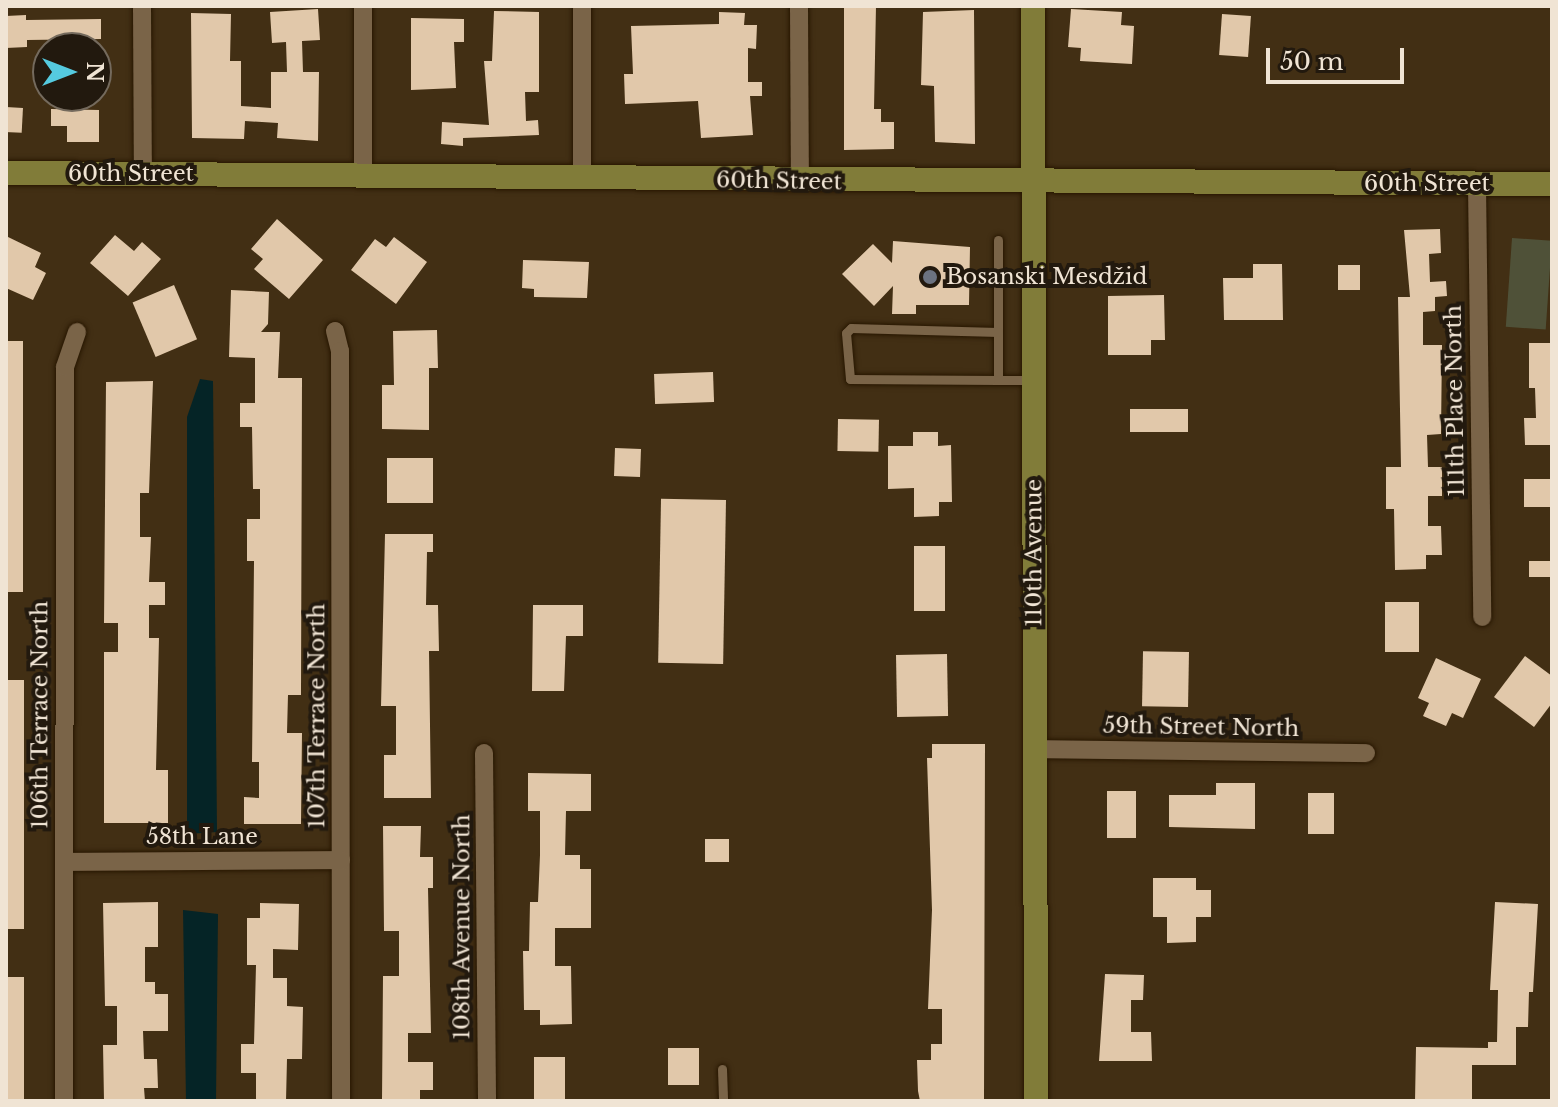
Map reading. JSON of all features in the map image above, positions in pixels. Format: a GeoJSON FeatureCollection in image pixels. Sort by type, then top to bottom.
{"type":"FeatureCollection","features":[{"type":"Feature","properties":{"kind":"street"},"geometry":{"type":"LineString","coordinates":[[142,6],[143,173]]}},
{"type":"Feature","properties":{"kind":"street"},"geometry":{"type":"LineString","coordinates":[[363,6],[363,177]]}},
{"type":"Feature","properties":{"kind":"street"},"geometry":{"type":"LineString","coordinates":[[582,6],[582,177]]}},
{"type":"Feature","properties":{"kind":"street"},"geometry":{"type":"LineString","coordinates":[[799,6],[800,181]]}},
{"type":"Feature","properties":{"kind":"street","name":"110th Avenue"},"geometry":{"type":"LineString","coordinates":[[1033,6],[1036,1101]]}},
{"type":"Feature","properties":{"kind":"street","name":"60th Street"},"geometry":{"type":"LineString","coordinates":[[6,173],[1032,184],[1552,184]]}},
{"type":"Feature","properties":{"kind":"street","name":"111th Place North"},"geometry":{"type":"LineString","coordinates":[[1477,184],[1482,617]]}},
{"type":"Feature","properties":{"kind":"street","name":"107th Terrace North"},"geometry":{"type":"LineString","coordinates":[[335,331],[340,351],[341,1101]]}},
{"type":"Feature","properties":{"kind":"street","name":"106th Terrace North"},"geometry":{"type":"LineString","coordinates":[[64,1101],[65,367],[77,332]]}},
{"type":"Feature","properties":{"kind":"street","name":"59th Street North"},"geometry":{"type":"LineString","coordinates":[[1036,749],[1366,753]]}},
{"type":"Feature","properties":{"kind":"street","name":"108th Avenue North"},"geometry":{"type":"LineString","coordinates":[[484,753],[487,1101]]}},
{"type":"Feature","properties":{"kind":"street","name":"58th Lane"},"geometry":{"type":"LineString","coordinates":[[64,862],[341,860]]}},
{"type":"Feature","properties":{"kind":"lane"},"geometry":{"type":"LineString","coordinates":[[998,240],[998,380]]}},
{"type":"Feature","properties":{"kind":"lane"},"geometry":{"type":"LineString","coordinates":[[998,332],[851,328],[846,333],[850,379],[1033,380]]}},
{"type":"Feature","properties":{"kind":"lane"},"geometry":{"type":"LineString","coordinates":[[722,1069],[723,1101]]}},
{"type":"Feature","properties":{"kind":"green space"},"geometry":{"type":"Polygon","coordinates":[[[1512,238],[1552,241],[1546,330],[1506,327],[1512,238]]]}},
{"type":"Feature","properties":{"kind":"water"},"geometry":{"type":"Polygon","coordinates":[[[200,379],[213,381],[217,832],[187,834],[187,417],[200,379]]]}},
{"type":"Feature","properties":{"kind":"water"},"geometry":{"type":"Polygon","coordinates":[[[183,910],[218,914],[216,1101],[186,1101],[183,910]]]}},
{"type":"Feature","properties":{"kind":"building"},"geometry":{"type":"Polygon","coordinates":[[[844,6],[876,6],[874,109],[881,109],[881,122],[894,122],[894,149],[844,150],[844,6]]]}},
{"type":"Feature","properties":{"kind":"building"},"geometry":{"type":"Polygon","coordinates":[[[318,9],[320,40],[302,41],[303,72],[319,72],[318,141],[277,138],[278,123],[245,121],[244,139],[192,138],[191,13],[231,14],[230,61],[241,61],[241,106],[271,108],[271,72],[287,72],[286,42],[272,43],[270,12],[318,9]]]}},
{"type":"Feature","properties":{"kind":"building"},"geometry":{"type":"Polygon","coordinates":[[[1071,9],[1122,12],[1121,25],[1134,26],[1132,64],[1080,61],[1081,48],[1068,47],[1071,9]]]}},
{"type":"Feature","properties":{"kind":"building"},"geometry":{"type":"Polygon","coordinates":[[[974,10],[975,144],[935,142],[934,86],[921,85],[923,12],[974,10]]]}},
{"type":"Feature","properties":{"kind":"building"},"geometry":{"type":"Polygon","coordinates":[[[494,11],[539,12],[539,92],[525,92],[526,121],[538,120],[539,135],[463,138],[463,146],[441,144],[442,122],[489,125],[484,61],[492,61],[494,11]]]}},
{"type":"Feature","properties":{"kind":"building"},"geometry":{"type":"Polygon","coordinates":[[[719,12],[745,13],[744,25],[757,25],[756,49],[748,48],[748,82],[762,82],[762,96],[750,96],[753,135],[701,138],[698,101],[625,104],[624,74],[633,74],[631,26],[719,24],[719,12]]]}},
{"type":"Feature","properties":{"kind":"building"},"geometry":{"type":"Polygon","coordinates":[[[1222,14],[1251,16],[1248,57],[1219,55],[1222,14]]]}},
{"type":"Feature","properties":{"kind":"building"},"geometry":{"type":"Polygon","coordinates":[[[26,15],[26,20],[101,19],[101,32],[32,32],[32,40],[27,40],[27,47],[6,48],[6,16],[26,15]]]}},
{"type":"Feature","properties":{"kind":"building"},"geometry":{"type":"Polygon","coordinates":[[[411,18],[464,19],[464,42],[454,42],[456,88],[411,90],[411,18]]]}},
{"type":"Feature","properties":{"kind":"building"},"geometry":{"type":"Polygon","coordinates":[[[6,107],[23,108],[22,133],[6,132],[6,107]]]}},
{"type":"Feature","properties":{"kind":"building"},"geometry":{"type":"Polygon","coordinates":[[[51,112],[99,112],[99,142],[67,142],[67,126],[51,126],[51,112]]]}},
{"type":"Feature","properties":{"kind":"building"},"geometry":{"type":"Polygon","coordinates":[[[277,219],[323,260],[289,299],[254,269],[263,259],[251,249],[277,219]]]}},
{"type":"Feature","properties":{"kind":"building"},"geometry":{"type":"Polygon","coordinates":[[[1440,229],[1441,253],[1429,254],[1430,282],[1446,281],[1447,296],[1435,297],[1435,311],[1423,312],[1423,345],[1442,345],[1441,434],[1427,435],[1428,467],[1442,467],[1442,496],[1428,496],[1428,526],[1441,526],[1442,555],[1426,555],[1426,569],[1395,570],[1394,509],[1386,509],[1386,467],[1401,467],[1398,297],[1410,297],[1404,230],[1440,229]]]}},
{"type":"Feature","properties":{"kind":"building"},"geometry":{"type":"Polygon","coordinates":[[[115,235],[134,251],[142,242],[161,259],[128,296],[90,263],[115,235]]]}},
{"type":"Feature","properties":{"kind":"building"},"geometry":{"type":"Polygon","coordinates":[[[6,236],[41,253],[35,267],[46,273],[33,300],[6,288],[6,236]]]}},
{"type":"Feature","properties":{"kind":"building"},"geometry":{"type":"Polygon","coordinates":[[[394,237],[427,262],[396,304],[351,270],[375,239],[386,247],[394,237]]]}},
{"type":"Feature","properties":{"kind":"building","name":"Bosanski Mesdžid"},"geometry":{"type":"Polygon","coordinates":[[[893,241],[970,247],[969,305],[916,305],[916,314],[892,314],[893,286],[874,306],[842,274],[873,244],[892,263],[893,241]]]}},
{"type":"Feature","properties":{"kind":"building"},"geometry":{"type":"Polygon","coordinates":[[[523,260],[589,262],[587,298],[534,297],[534,289],[522,288],[523,260]]]}},
{"type":"Feature","properties":{"kind":"building"},"geometry":{"type":"Polygon","coordinates":[[[1253,264],[1282,264],[1283,320],[1224,320],[1223,278],[1253,278],[1253,264]]]}},
{"type":"Feature","properties":{"kind":"building"},"geometry":{"type":"Polygon","coordinates":[[[1338,265],[1360,265],[1360,290],[1338,290],[1338,265]]]}},
{"type":"Feature","properties":{"kind":"building"},"geometry":{"type":"Polygon","coordinates":[[[174,285],[197,339],[156,357],[133,303],[174,285]]]}},
{"type":"Feature","properties":{"kind":"building"},"geometry":{"type":"Polygon","coordinates":[[[231,290],[269,292],[268,324],[261,332],[280,332],[278,378],[302,378],[301,695],[288,695],[287,733],[302,733],[301,824],[244,824],[244,797],[259,798],[259,762],[252,762],[254,561],[247,561],[247,519],[260,519],[260,489],[253,489],[252,427],[240,427],[240,403],[255,403],[255,358],[229,357],[231,290]]]}},
{"type":"Feature","properties":{"kind":"building"},"geometry":{"type":"Polygon","coordinates":[[[1164,295],[1165,340],[1151,340],[1151,355],[1108,355],[1108,296],[1164,295]]]}},
{"type":"Feature","properties":{"kind":"building"},"geometry":{"type":"Polygon","coordinates":[[[437,330],[438,368],[429,368],[429,430],[382,429],[382,385],[394,385],[393,331],[437,330]]]}},
{"type":"Feature","properties":{"kind":"building"},"geometry":{"type":"Polygon","coordinates":[[[6,341],[23,341],[23,592],[6,592],[6,341]]]}},
{"type":"Feature","properties":{"kind":"building"},"geometry":{"type":"Polygon","coordinates":[[[1529,343],[1552,343],[1552,445],[1525,445],[1524,418],[1536,418],[1535,388],[1529,388],[1529,343]]]}},
{"type":"Feature","properties":{"kind":"building"},"geometry":{"type":"Polygon","coordinates":[[[713,372],[714,402],[655,404],[654,374],[713,372]]]}},
{"type":"Feature","properties":{"kind":"building"},"geometry":{"type":"Polygon","coordinates":[[[153,381],[149,493],[140,493],[140,537],[151,537],[149,582],[165,582],[165,605],[149,605],[149,638],[159,638],[156,770],[168,770],[168,823],[104,823],[104,652],[118,652],[118,623],[104,623],[106,382],[153,381]]]}},
{"type":"Feature","properties":{"kind":"building"},"geometry":{"type":"Polygon","coordinates":[[[1130,409],[1188,409],[1188,432],[1130,432],[1130,409]]]}},
{"type":"Feature","properties":{"kind":"building"},"geometry":{"type":"Polygon","coordinates":[[[838,419],[879,420],[878,452],[837,451],[838,419]]]}},
{"type":"Feature","properties":{"kind":"building"},"geometry":{"type":"Polygon","coordinates":[[[913,432],[938,432],[938,446],[951,445],[952,502],[939,502],[939,516],[914,517],[914,488],[888,489],[888,446],[913,446],[913,432]]]}},
{"type":"Feature","properties":{"kind":"building"},"geometry":{"type":"Polygon","coordinates":[[[615,448],[641,449],[640,477],[614,476],[615,448]]]}},
{"type":"Feature","properties":{"kind":"building"},"geometry":{"type":"Polygon","coordinates":[[[387,458],[433,458],[433,503],[387,503],[387,458]]]}},
{"type":"Feature","properties":{"kind":"building"},"geometry":{"type":"Polygon","coordinates":[[[1524,479],[1552,479],[1552,507],[1524,507],[1524,479]]]}},
{"type":"Feature","properties":{"kind":"building"},"geometry":{"type":"Polygon","coordinates":[[[661,499],[726,500],[723,664],[658,663],[661,499]]]}},
{"type":"Feature","properties":{"kind":"building"},"geometry":{"type":"Polygon","coordinates":[[[385,534],[433,534],[433,552],[427,552],[426,605],[438,605],[439,651],[429,651],[431,798],[384,798],[384,755],[396,755],[396,706],[381,706],[385,534]]]}},
{"type":"Feature","properties":{"kind":"building"},"geometry":{"type":"Polygon","coordinates":[[[914,546],[945,546],[945,611],[914,611],[914,546]]]}},
{"type":"Feature","properties":{"kind":"building"},"geometry":{"type":"Polygon","coordinates":[[[1529,561],[1552,561],[1552,577],[1529,577],[1529,561]]]}},
{"type":"Feature","properties":{"kind":"building"},"geometry":{"type":"Polygon","coordinates":[[[1385,602],[1419,602],[1419,652],[1385,652],[1385,602]]]}},
{"type":"Feature","properties":{"kind":"building"},"geometry":{"type":"Polygon","coordinates":[[[533,605],[583,605],[583,636],[566,636],[564,691],[532,691],[533,605]]]}},
{"type":"Feature","properties":{"kind":"building"},"geometry":{"type":"Polygon","coordinates":[[[1143,651],[1189,652],[1188,707],[1142,706],[1143,651]]]}},
{"type":"Feature","properties":{"kind":"building"},"geometry":{"type":"Polygon","coordinates":[[[947,654],[948,716],[897,717],[896,655],[947,654]]]}},
{"type":"Feature","properties":{"kind":"building"},"geometry":{"type":"Polygon","coordinates":[[[1525,656],[1552,676],[1552,703],[1534,727],[1494,697],[1525,656]]]}},
{"type":"Feature","properties":{"kind":"building"},"geometry":{"type":"Polygon","coordinates":[[[1436,658],[1481,679],[1463,718],[1452,713],[1446,726],[1423,716],[1429,703],[1418,698],[1436,658]]]}},
{"type":"Feature","properties":{"kind":"building"},"geometry":{"type":"Polygon","coordinates":[[[6,680],[24,680],[24,929],[6,929],[6,680]]]}},
{"type":"Feature","properties":{"kind":"building"},"geometry":{"type":"Polygon","coordinates":[[[932,744],[985,744],[984,1101],[920,1101],[918,1091],[917,1060],[931,1060],[931,1044],[942,1044],[942,1009],[928,1009],[932,910],[927,758],[932,758],[932,744]]]}},
{"type":"Feature","properties":{"kind":"building"},"geometry":{"type":"Polygon","coordinates":[[[528,773],[591,774],[591,811],[566,811],[565,855],[580,855],[580,869],[591,869],[591,928],[555,928],[555,966],[571,966],[572,1024],[540,1025],[540,1010],[524,1010],[523,951],[529,951],[530,902],[538,902],[540,855],[540,811],[528,811],[528,773]]]}},
{"type":"Feature","properties":{"kind":"building"},"geometry":{"type":"Polygon","coordinates":[[[1216,783],[1255,783],[1255,829],[1169,827],[1169,795],[1216,795],[1216,783]]]}},
{"type":"Feature","properties":{"kind":"building"},"geometry":{"type":"Polygon","coordinates":[[[1107,791],[1136,791],[1136,838],[1107,838],[1107,791]]]}},
{"type":"Feature","properties":{"kind":"building"},"geometry":{"type":"Polygon","coordinates":[[[1308,793],[1334,793],[1334,834],[1308,834],[1308,793]]]}},
{"type":"Feature","properties":{"kind":"building"},"geometry":{"type":"Polygon","coordinates":[[[383,826],[421,826],[420,857],[433,857],[433,888],[428,888],[431,1033],[408,1033],[408,1062],[433,1062],[433,1090],[420,1090],[420,1101],[382,1101],[383,976],[399,976],[399,931],[384,931],[383,826]]]}},
{"type":"Feature","properties":{"kind":"building"},"geometry":{"type":"Polygon","coordinates":[[[705,839],[729,839],[729,862],[705,862],[705,839]]]}},
{"type":"Feature","properties":{"kind":"building"},"geometry":{"type":"Polygon","coordinates":[[[1153,878],[1196,878],[1196,890],[1211,890],[1211,917],[1196,917],[1196,942],[1167,943],[1167,917],[1153,917],[1153,878]]]}},
{"type":"Feature","properties":{"kind":"building"},"geometry":{"type":"Polygon","coordinates":[[[158,902],[158,947],[145,947],[145,982],[155,982],[155,994],[168,994],[168,1031],[143,1031],[144,1059],[157,1059],[158,1088],[144,1088],[145,1101],[104,1101],[103,1045],[117,1045],[117,1006],[105,1006],[103,903],[158,902]]]}},
{"type":"Feature","properties":{"kind":"building"},"geometry":{"type":"Polygon","coordinates":[[[1495,902],[1538,904],[1533,992],[1529,992],[1528,1027],[1516,1027],[1516,1065],[1472,1065],[1472,1101],[1415,1101],[1416,1047],[1488,1048],[1488,1042],[1497,1042],[1498,990],[1490,990],[1495,902]]]}},
{"type":"Feature","properties":{"kind":"building"},"geometry":{"type":"Polygon","coordinates":[[[260,903],[299,904],[298,950],[273,949],[273,978],[287,978],[287,1006],[303,1007],[302,1059],[287,1059],[286,1101],[256,1101],[256,1073],[241,1073],[241,1044],[254,1044],[256,965],[247,965],[247,918],[260,918],[260,903]]]}},
{"type":"Feature","properties":{"kind":"building"},"geometry":{"type":"Polygon","coordinates":[[[1105,974],[1144,975],[1143,1000],[1131,1000],[1131,1032],[1151,1032],[1152,1061],[1099,1061],[1105,974]]]}},
{"type":"Feature","properties":{"kind":"building"},"geometry":{"type":"Polygon","coordinates":[[[6,977],[24,977],[24,1101],[6,1101],[6,977]]]}},
{"type":"Feature","properties":{"kind":"building"},"geometry":{"type":"Polygon","coordinates":[[[668,1048],[699,1048],[699,1085],[668,1085],[668,1048]]]}},
{"type":"Feature","properties":{"kind":"building"},"geometry":{"type":"Polygon","coordinates":[[[534,1057],[565,1057],[565,1101],[534,1101],[534,1057]]]}},
{"type":"Feature","properties":{"kind":"place","name":"Bosanski Mesdžid"},"geometry":{"type":"Point","coordinates":[930,277]}}]}
